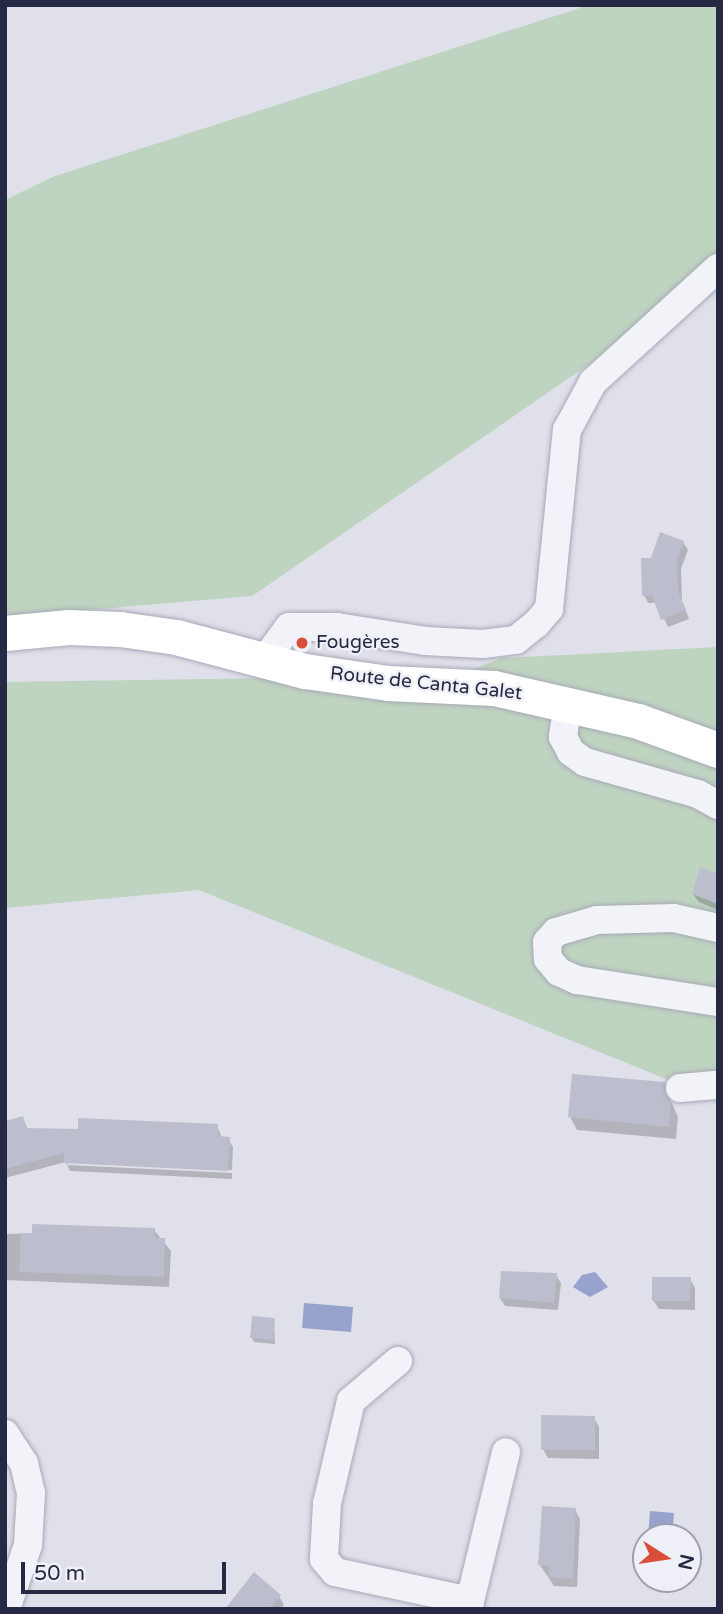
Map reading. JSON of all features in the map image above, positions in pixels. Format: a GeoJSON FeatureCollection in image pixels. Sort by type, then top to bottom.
{"type":"FeatureCollection","features":[{"type":"Feature","properties":{"kind":"main road","name":"Route de Canta Galet"},"geometry":{"type":"LineString","coordinates":[[5,633],[69,627],[120,629],[176,637],[264,661],[388,683],[494,688],[638,721],[718,750]]}},
{"type":"Feature","properties":{"kind":"street"},"geometry":{"type":"LineString","coordinates":[[264,661],[289,627],[337,627],[425,641],[483,644],[516,640],[536,624],[548,609],[566,430],[593,382],[718,268]]}},
{"type":"Feature","properties":{"kind":"street"},"geometry":{"type":"LineString","coordinates":[[568,704],[563,737],[571,752],[585,762],[698,794],[718,806]]}},
{"type":"Feature","properties":{"kind":"street"},"geometry":{"type":"LineString","coordinates":[[718,928],[674,918],[597,920],[556,932],[547,942],[548,959],[559,972],[577,980],[718,1003]]}},
{"type":"Feature","properties":{"kind":"street"},"geometry":{"type":"LineString","coordinates":[[680,1088],[718,1085]]}},
{"type":"Feature","properties":{"kind":"street"},"geometry":{"type":"LineString","coordinates":[[398,1361],[351,1401],[327,1503],[324,1559],[335,1572],[470,1605],[506,1452]]}},
{"type":"Feature","properties":{"kind":"street"},"geometry":{"type":"LineString","coordinates":[[5,1434],[24,1463],[31,1493],[28,1545],[6,1609]]}},
{"type":"Feature","properties":{"kind":"green space"},"geometry":{"type":"Polygon","coordinates":[[[589,5],[718,5],[718,262],[588,365],[252,596],[5,617],[5,200],[55,176],[589,5]]]}},
{"type":"Feature","properties":{"kind":"green space"},"geometry":{"type":"Polygon","coordinates":[[[718,647],[718,1100],[199,890],[5,908],[5,682],[277,678],[399,700],[501,658],[718,647]]]}},
{"type":"Feature","properties":{"kind":"water"},"geometry":{"type":"Polygon","coordinates":[[[595,1272],[608,1287],[590,1297],[573,1287],[582,1275],[595,1272]]]}},
{"type":"Feature","properties":{"kind":"water"},"geometry":{"type":"Polygon","coordinates":[[[304,1303],[353,1307],[351,1332],[302,1328],[304,1303]]]}},
{"type":"Feature","properties":{"kind":"water"},"geometry":{"type":"Polygon","coordinates":[[[650,1511],[674,1513],[673,1523],[649,1523],[650,1511]]]}},
{"type":"Feature","properties":{"kind":"building"},"geometry":{"type":"Polygon","coordinates":[[[660,532],[684,541],[677,560],[678,591],[686,610],[661,620],[652,596],[642,596],[641,558],[651,558],[660,532]]]}},
{"type":"Feature","properties":{"kind":"building"},"geometry":{"type":"Polygon","coordinates":[[[700,867],[718,874],[718,904],[692,894],[700,867]]]}},
{"type":"Feature","properties":{"kind":"building"},"geometry":{"type":"Polygon","coordinates":[[[572,1074],[665,1082],[671,1102],[669,1127],[568,1117],[572,1074]]]}},
{"type":"Feature","properties":{"kind":"building"},"geometry":{"type":"Polygon","coordinates":[[[23,1116],[26,1128],[78,1129],[78,1118],[218,1124],[218,1136],[230,1137],[228,1171],[64,1163],[64,1153],[5,1169],[5,1121],[23,1116]]]}},
{"type":"Feature","properties":{"kind":"building"},"geometry":{"type":"Polygon","coordinates":[[[32,1224],[155,1228],[155,1238],[165,1238],[164,1277],[19,1272],[21,1233],[32,1234],[32,1224]]]}},
{"type":"Feature","properties":{"kind":"building"},"geometry":{"type":"Polygon","coordinates":[[[501,1271],[557,1273],[554,1303],[499,1298],[501,1271]]]}},
{"type":"Feature","properties":{"kind":"building"},"geometry":{"type":"Polygon","coordinates":[[[652,1277],[691,1277],[690,1301],[652,1301],[652,1277]]]}},
{"type":"Feature","properties":{"kind":"building"},"geometry":{"type":"Polygon","coordinates":[[[252,1316],[275,1318],[273,1340],[250,1338],[252,1316]]]}},
{"type":"Feature","properties":{"kind":"building"},"geometry":{"type":"Polygon","coordinates":[[[541,1415],[595,1416],[595,1450],[541,1450],[541,1415]]]}},
{"type":"Feature","properties":{"kind":"building"},"geometry":{"type":"Polygon","coordinates":[[[542,1506],[576,1508],[573,1579],[548,1577],[549,1566],[538,1565],[542,1506]]]}},
{"type":"Feature","properties":{"kind":"building"},"geometry":{"type":"Polygon","coordinates":[[[254,1572],[281,1595],[269,1609],[225,1609],[254,1572]]]}},
{"type":"Feature","properties":{"kind":"place","name":"Fougères"},"geometry":{"type":"Point","coordinates":[302,643]}}]}
